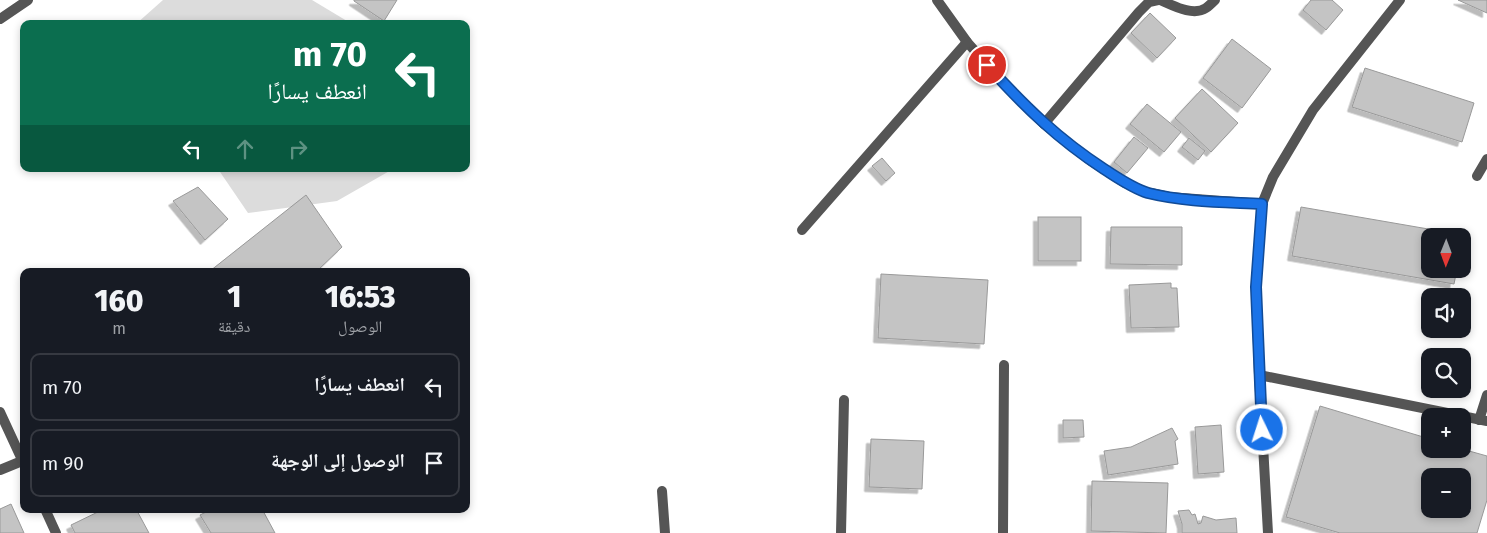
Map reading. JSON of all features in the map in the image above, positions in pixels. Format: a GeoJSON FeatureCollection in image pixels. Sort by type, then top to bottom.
{"type":"FeatureCollection","features":[{"type":"Feature","properties":{"kind":"street"},"geometry":{"type":"LineString","coordinates":[[0,19],[28,0]]}},
{"type":"Feature","properties":{"kind":"street"},"geometry":{"type":"LineString","coordinates":[[937,0],[968,42],[1007,87],[1044,124],[1125,183],[1146,192],[1169,197],[1262,204]]}},
{"type":"Feature","properties":{"kind":"street"},"geometry":{"type":"LineString","coordinates":[[1044,124],[1149,2],[1159,0],[1180,8],[1195,11],[1205,10],[1215,0]]}},
{"type":"Feature","properties":{"kind":"street"},"geometry":{"type":"LineString","coordinates":[[1268,533],[1256,287],[1262,204],[1273,178],[1314,110],[1400,0]]}},
{"type":"Feature","properties":{"kind":"street"},"geometry":{"type":"LineString","coordinates":[[802,230],[968,42]]}},
{"type":"Feature","properties":{"kind":"street"},"geometry":{"type":"LineString","coordinates":[[1477,176],[1487,159]]}},
{"type":"Feature","properties":{"kind":"street"},"geometry":{"type":"LineString","coordinates":[[1003,533],[1004,365]]}},
{"type":"Feature","properties":{"kind":"street"},"geometry":{"type":"LineString","coordinates":[[1259,375],[1422,408]]}},
{"type":"Feature","properties":{"kind":"street"},"geometry":{"type":"LineString","coordinates":[[1483,420],[1487,395]]}},
{"type":"Feature","properties":{"kind":"street"},"geometry":{"type":"LineString","coordinates":[[841,533],[844,400]]}},
{"type":"Feature","properties":{"kind":"street"},"geometry":{"type":"LineString","coordinates":[[0,412],[20,455]]}},
{"type":"Feature","properties":{"kind":"street"},"geometry":{"type":"LineString","coordinates":[[0,470],[20,463]]}},
{"type":"Feature","properties":{"kind":"street"},"geometry":{"type":"LineString","coordinates":[[662,491],[665,533]]}},
{"type":"Feature","properties":{"kind":"street"},"geometry":{"type":"LineString","coordinates":[[47,513],[56,533]]}},
{"type":"Feature","properties":{"kind":"shaded area"},"geometry":{"type":"Polygon","coordinates":[[[163,0],[312,0],[345,20],[140,20],[163,0]]]}},
{"type":"Feature","properties":{"kind":"shaded area"},"geometry":{"type":"Polygon","coordinates":[[[220,172],[388,172],[337,201],[248,213],[220,172]]]}},
{"type":"Feature","properties":{"kind":"building"},"geometry":{"type":"Polygon","coordinates":[[[354,0],[397,0],[385,20],[354,0]]]}},
{"type":"Feature","properties":{"kind":"building"},"geometry":{"type":"Polygon","coordinates":[[[1311,0],[1332,0],[1343,10],[1326,30],[1303,10],[1311,0]]]}},
{"type":"Feature","properties":{"kind":"building"},"geometry":{"type":"Polygon","coordinates":[[[1458,0],[1487,0],[1487,13],[1458,0]]]}},
{"type":"Feature","properties":{"kind":"building"},"geometry":{"type":"Polygon","coordinates":[[[1150,13],[1176,38],[1157,58],[1131,33],[1150,13]]]}},
{"type":"Feature","properties":{"kind":"building"},"geometry":{"type":"Polygon","coordinates":[[[1232,39],[1271,69],[1242,108],[1203,78],[1232,39]]]}},
{"type":"Feature","properties":{"kind":"building"},"geometry":{"type":"Polygon","coordinates":[[[1365,68],[1474,103],[1462,142],[1352,107],[1365,68]]]}},
{"type":"Feature","properties":{"kind":"building"},"geometry":{"type":"Polygon","coordinates":[[[1202,89],[1238,123],[1211,152],[1175,118],[1202,89]]]}},
{"type":"Feature","properties":{"kind":"building"},"geometry":{"type":"Polygon","coordinates":[[[1147,104],[1181,132],[1164,152],[1130,124],[1147,104]]]}},
{"type":"Feature","properties":{"kind":"building"},"geometry":{"type":"Polygon","coordinates":[[[1134,137],[1148,148],[1127,173],[1114,162],[1134,137]]]}},
{"type":"Feature","properties":{"kind":"building"},"geometry":{"type":"Polygon","coordinates":[[[1189,138],[1205,151],[1198,160],[1182,147],[1189,138]]]}},
{"type":"Feature","properties":{"kind":"building"},"geometry":{"type":"Polygon","coordinates":[[[882,158],[895,173],[886,181],[872,166],[882,158]]]}},
{"type":"Feature","properties":{"kind":"building"},"geometry":{"type":"Polygon","coordinates":[[[198,187],[228,219],[205,240],[173,201],[198,187]]]}},
{"type":"Feature","properties":{"kind":"building"},"geometry":{"type":"Polygon","coordinates":[[[306,195],[342,247],[320,268],[214,268],[306,195]]]}},
{"type":"Feature","properties":{"kind":"building"},"geometry":{"type":"Polygon","coordinates":[[[1301,207],[1422,228],[1421,278],[1455,278],[1454,284],[1292,256],[1301,207]]]}},
{"type":"Feature","properties":{"kind":"building"},"geometry":{"type":"Polygon","coordinates":[[[1038,217],[1081,217],[1081,261],[1038,261],[1038,217]]]}},
{"type":"Feature","properties":{"kind":"building"},"geometry":{"type":"Polygon","coordinates":[[[1111,227],[1182,227],[1182,265],[1110,264],[1111,227]]]}},
{"type":"Feature","properties":{"kind":"building"},"geometry":{"type":"Polygon","coordinates":[[[881,274],[988,280],[984,344],[878,338],[881,274]]]}},
{"type":"Feature","properties":{"kind":"building"},"geometry":{"type":"Polygon","coordinates":[[[1171,283],[1171,288],[1177,288],[1179,327],[1131,328],[1129,285],[1171,283]]]}},
{"type":"Feature","properties":{"kind":"building"},"geometry":{"type":"Polygon","coordinates":[[[1320,406],[1421,436],[1421,458],[1471,458],[1471,452],[1487,456],[1487,500],[1477,533],[1340,533],[1286,517],[1320,406]]]}},
{"type":"Feature","properties":{"kind":"building"},"geometry":{"type":"Polygon","coordinates":[[[1063,420],[1083,420],[1084,437],[1063,438],[1063,420]]]}},
{"type":"Feature","properties":{"kind":"building"},"geometry":{"type":"Polygon","coordinates":[[[1221,425],[1224,472],[1198,474],[1195,427],[1221,425]]]}},
{"type":"Feature","properties":{"kind":"building"},"geometry":{"type":"Polygon","coordinates":[[[1172,428],[1178,439],[1175,441],[1178,464],[1108,475],[1104,451],[1131,447],[1172,428]]]}},
{"type":"Feature","properties":{"kind":"building"},"geometry":{"type":"Polygon","coordinates":[[[871,439],[924,441],[922,489],[869,487],[871,439]]]}},
{"type":"Feature","properties":{"kind":"building"},"geometry":{"type":"Polygon","coordinates":[[[1092,481],[1168,483],[1166,533],[1091,531],[1092,481]]]}},
{"type":"Feature","properties":{"kind":"building"},"geometry":{"type":"Polygon","coordinates":[[[11,504],[24,533],[0,533],[0,509],[11,504]]]}},
{"type":"Feature","properties":{"kind":"building"},"geometry":{"type":"Polygon","coordinates":[[[1189,510],[1192,515],[1195,514],[1198,524],[1201,523],[1203,516],[1216,520],[1236,518],[1237,533],[1182,533],[1182,524],[1178,511],[1189,510]]]}},
{"type":"Feature","properties":{"kind":"building"},"geometry":{"type":"Polygon","coordinates":[[[96,513],[138,513],[149,533],[75,533],[71,525],[96,513]]]}},
{"type":"Feature","properties":{"kind":"building"},"geometry":{"type":"Polygon","coordinates":[[[204,513],[264,513],[275,533],[211,533],[200,515],[204,513]]]}},
{"type":"Feature","properties":{"kind":"route"},"geometry":{"type":"LineString","coordinates":[[987,65],[1044,124],[1091,161],[1125,183],[1146,192],[1169,197],[1262,204],[1256,287],[1262,430]]}}]}
